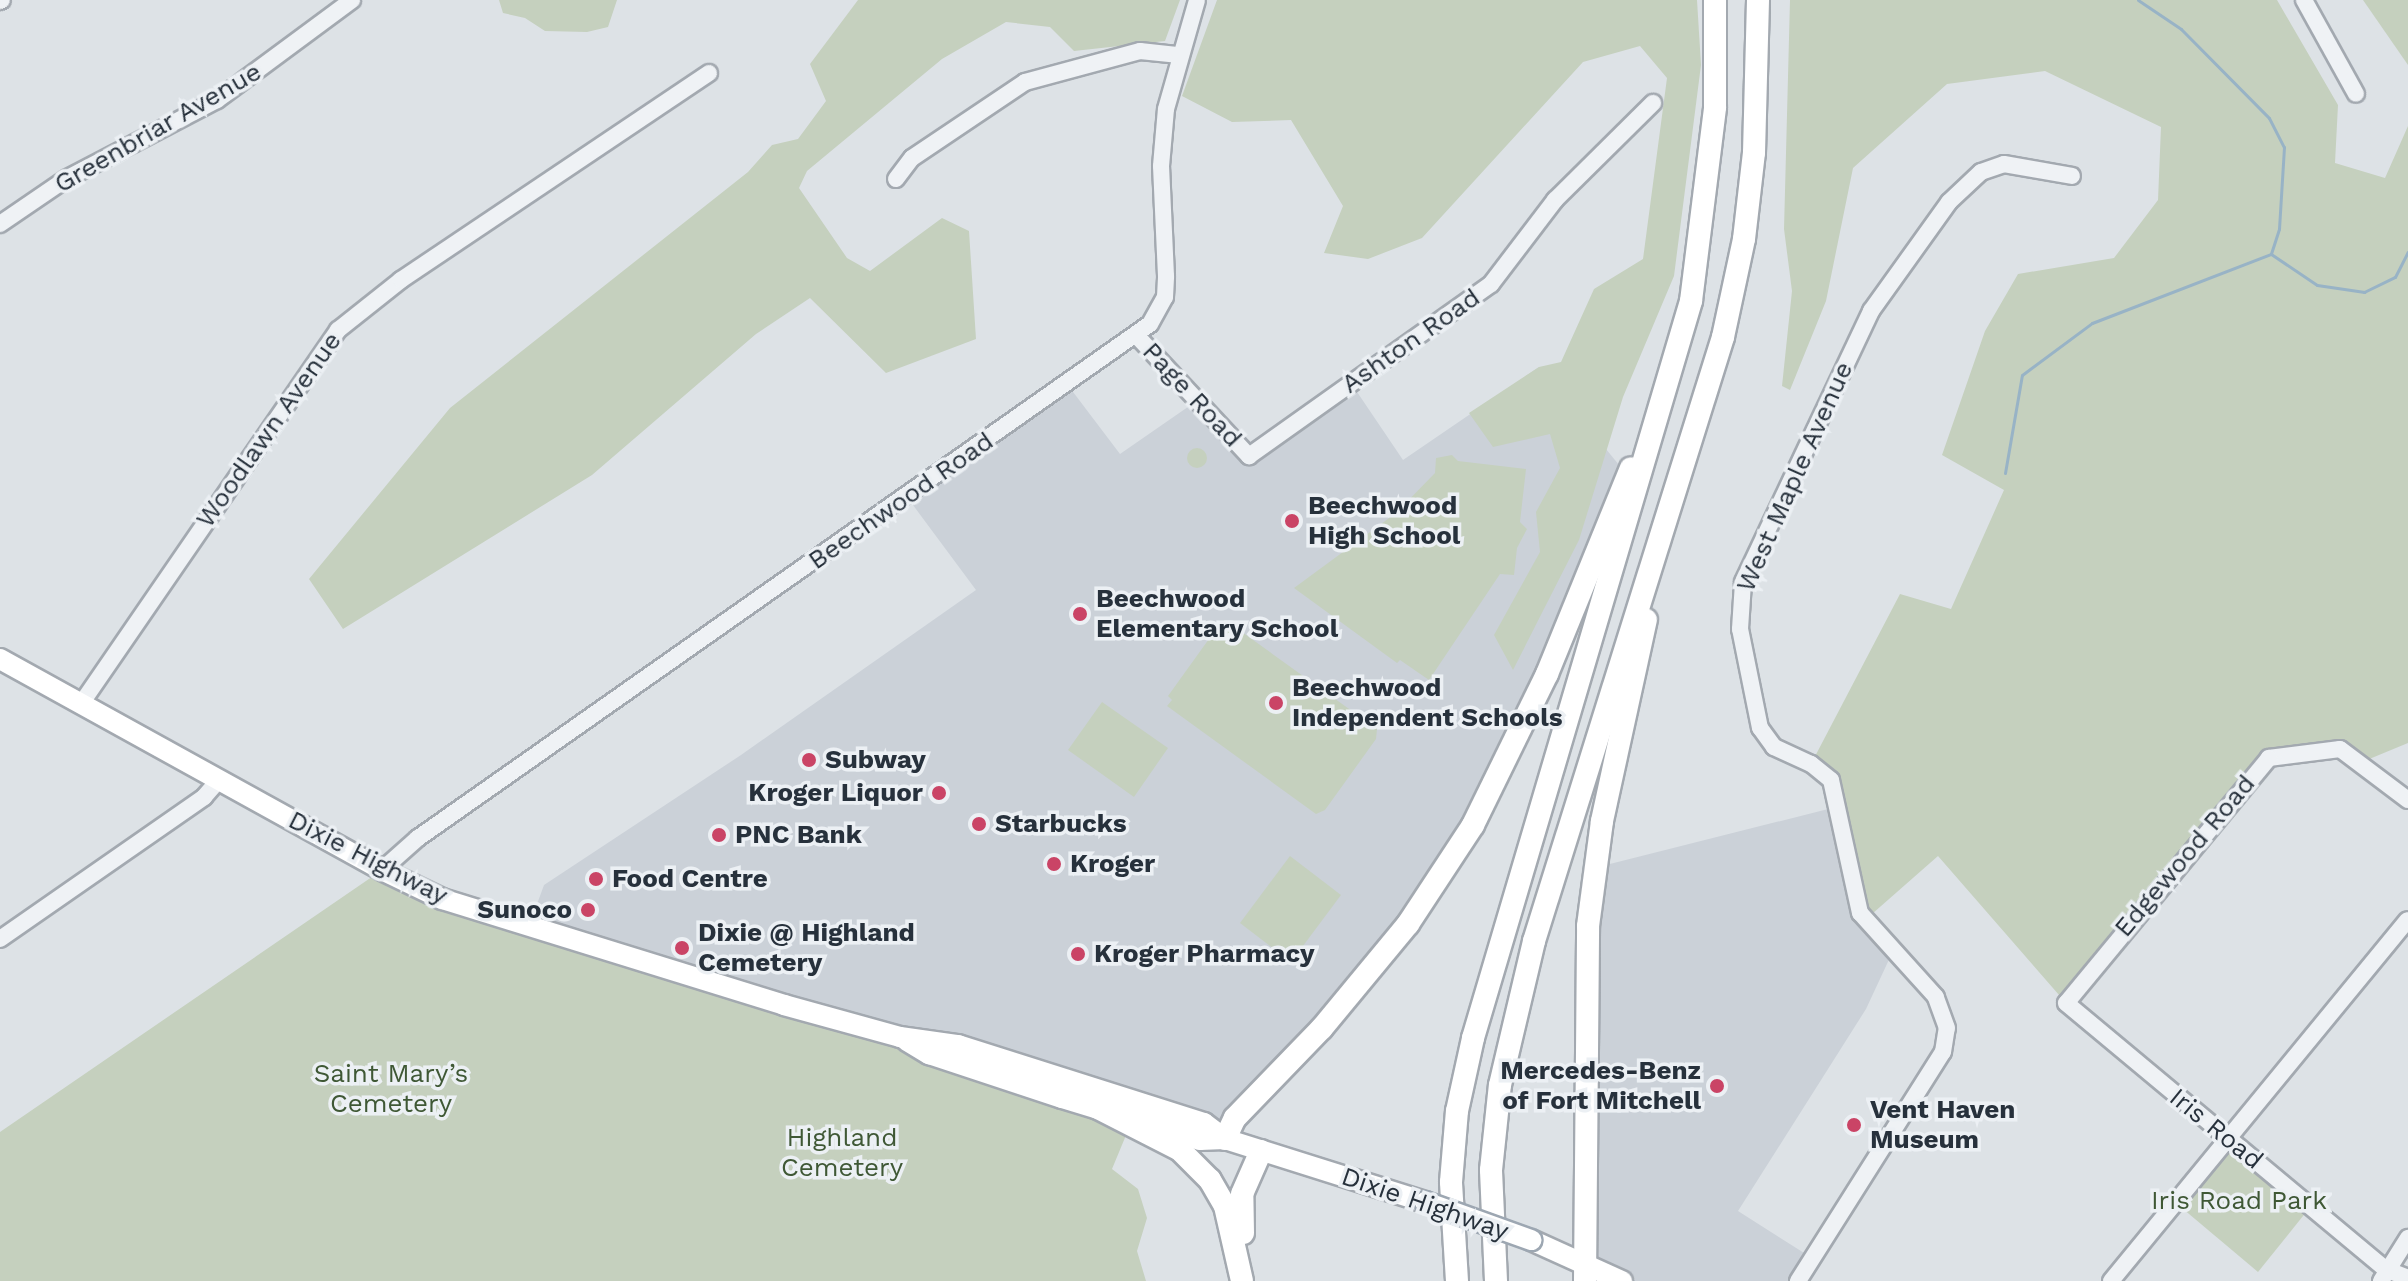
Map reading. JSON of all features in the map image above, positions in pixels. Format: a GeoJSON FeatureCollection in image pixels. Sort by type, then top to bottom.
{"type":"FeatureCollection","features":[{"type":"Feature","properties":{"kind":"highway"},"geometry":{"type":"LineString","coordinates":[[1457,1281],[1451,1182],[1457,1111],[1473,1038],[1691,301],[1712,151],[1715,0]]}},
{"type":"Feature","properties":{"kind":"highway"},"geometry":{"type":"LineString","coordinates":[[1496,1281],[1491,1170],[1500,1085],[1516,1011],[1607,697],[1666,525],[1723,337],[1744,239],[1754,153],[1758,0]]}},
{"type":"Feature","properties":{"kind":"highway"},"geometry":{"type":"LineString","coordinates":[[1225,1139],[1235,1118],[1322,1028],[1408,924],[1473,825],[1547,674],[1691,301]]}},
{"type":"Feature","properties":{"kind":"highway"},"geometry":{"type":"LineString","coordinates":[[1584,1272],[1585,1009],[1594,868],[1666,525]]}},
{"type":"Feature","properties":{"kind":"highway"},"geometry":{"type":"LineString","coordinates":[[1096,1107],[1180,1150],[1210,1180],[1225,1206],[1244,1281]]}},
{"type":"Feature","properties":{"kind":"highway"},"geometry":{"type":"LineString","coordinates":[[1244,1281],[1242,1194],[1261,1151]]}},
{"type":"Feature","properties":{"kind":"main road","name":"Dixie Highway"},"geometry":{"type":"LineString","coordinates":[[0,659],[382,870],[482,912],[900,1037],[958,1045],[1204,1123],[1225,1139],[1425,1202],[1531,1240],[1584,1272],[1622,1281]]}},
{"type":"Feature","properties":{"kind":"main road","name":"Dixie Highway"},"geometry":{"type":"LineString","coordinates":[[900,1037],[929,1054],[1200,1140],[1225,1139]]}},
{"type":"Feature","properties":{"kind":"street","name":"Greenbriar Avenue"},"geometry":{"type":"LineString","coordinates":[[0,224],[66,179],[217,100],[352,0]]}},
{"type":"Feature","properties":{"kind":"street","name":"Beechwood Road"},"geometry":{"type":"LineString","coordinates":[[382,870],[418,838],[1150,324],[1165,297],[1162,137],[1177,55],[1197,0]]}},
{"type":"Feature","properties":{"kind":"street"},"geometry":{"type":"LineString","coordinates":[[2304,0],[2356,94]]}},
{"type":"Feature","properties":{"kind":"street"},"geometry":{"type":"LineString","coordinates":[[896,179],[912,158],[1025,82],[1140,51],[1177,55]]}},
{"type":"Feature","properties":{"kind":"street","name":"Woodlawn Avenue"},"geometry":{"type":"LineString","coordinates":[[81,704],[338,330],[401,280],[709,73]]}},
{"type":"Feature","properties":{"kind":"street","name":"Ashton Road"},"geometry":{"type":"LineString","coordinates":[[1249,456],[1491,284],[1555,200],[1653,103]]}},
{"type":"Feature","properties":{"kind":"street","name":"West Maple Avenue"},"geometry":{"type":"LineString","coordinates":[[1798,1281],[1943,1052],[1947,1028],[1936,997],[1860,913],[1831,780],[1811,764],[1774,747],[1760,728],[1740,629],[1743,582],[1871,311],[1949,202],[1981,172],[2004,164],[2072,176]]}},
{"type":"Feature","properties":{"kind":"street","name":"Page Road"},"geometry":{"type":"LineString","coordinates":[[1136,335],[1249,456]]}},
{"type":"Feature","properties":{"kind":"street","name":"Edgewood Road"},"geometry":{"type":"LineString","coordinates":[[2066,1003],[2262,762],[2340,749],[2408,800]]}},
{"type":"Feature","properties":{"kind":"street"},"geometry":{"type":"LineString","coordinates":[[0,939],[204,797],[219,780]]}},
{"type":"Feature","properties":{"kind":"street"},"geometry":{"type":"LineString","coordinates":[[2111,1281],[2408,920]]}},
{"type":"Feature","properties":{"kind":"street","name":"Iris Road"},"geometry":{"type":"LineString","coordinates":[[2066,1003],[2229,1138],[2383,1275],[2408,1278]]}},
{"type":"Feature","properties":{"kind":"street"},"geometry":{"type":"LineString","coordinates":[[2383,1275],[2408,1238]]}},
{"type":"Feature","properties":{"kind":"shaded area"},"geometry":{"type":"Polygon","coordinates":[[[1539,367],[1628,476],[1473,825],[1225,1139],[529,926],[544,885],[741,755],[976,590],[907,497],[1067,384],[1120,454],[1198,400],[1249,456],[1351,383],[1403,460],[1539,367]]]}},
{"type":"Feature","properties":{"kind":"shaded area"},"geometry":{"type":"Polygon","coordinates":[[[1840,806],[1857,903],[1893,951],[1866,1009],[1738,1211],[1812,1258],[1798,1281],[1622,1281],[1583,1263],[1594,868],[1840,806]]]}},
{"type":"Feature","properties":{"kind":"green space"},"geometry":{"type":"Polygon","coordinates":[[[499,0],[617,0],[608,27],[587,32],[545,31],[525,18],[503,13],[499,0]]]}},
{"type":"Feature","properties":{"kind":"green space"},"geometry":{"type":"Polygon","coordinates":[[[858,0],[1180,0],[1165,41],[1074,51],[1050,27],[1006,22],[942,59],[807,171],[799,188],[847,258],[870,271],[942,218],[969,231],[976,339],[886,373],[810,298],[756,334],[592,475],[343,629],[309,579],[450,408],[748,172],[772,145],[798,139],[826,101],[810,64],[858,0]]]}},
{"type":"Feature","properties":{"kind":"green space"},"geometry":{"type":"Polygon","coordinates":[[[1217,0],[1697,0],[1701,65],[1674,276],[1623,397],[1579,540],[1513,670],[1494,635],[1540,552],[1536,512],[1560,468],[1550,434],[1493,447],[1469,413],[1539,367],[1561,362],[1594,289],[1643,259],[1667,78],[1640,46],[1583,62],[1422,238],[1368,259],[1324,253],[1343,206],[1291,120],[1232,122],[1182,96],[1217,0]]]}},
{"type":"Feature","properties":{"kind":"green space"},"geometry":{"type":"Polygon","coordinates":[[[1790,0],[2277,0],[2338,105],[2335,163],[2385,178],[2408,126],[2408,743],[2362,762],[2349,752],[2277,756],[2066,1003],[1938,856],[1864,921],[1840,806],[1811,764],[1900,594],[1951,609],[2004,490],[1942,455],[1985,331],[2018,274],[2114,258],[2158,200],[2161,127],[2045,71],[1947,84],[1853,168],[1826,301],[1790,390],[1782,386],[1792,291],[1784,229],[1790,0]]]}},
{"type":"Feature","properties":{"kind":"green space"},"geometry":{"type":"Polygon","coordinates":[[[2363,0],[2408,0],[2408,65],[2363,0]]]}},
{"type":"Feature","properties":{"kind":"green space"},"geometry":{"type":"Polygon","coordinates":[[[1193,448],[1201,448],[1207,458],[1201,468],[1193,468],[1187,462],[1187,454],[1193,448]]]}},
{"type":"Feature","properties":{"kind":"green space"},"geometry":{"type":"Polygon","coordinates":[[[1452,455],[1458,461],[1526,469],[1520,522],[1527,529],[1517,548],[1514,575],[1500,574],[1429,680],[1400,660],[1397,663],[1294,588],[1396,513],[1435,473],[1436,458],[1452,455]]]}},
{"type":"Feature","properties":{"kind":"green space"},"geometry":{"type":"Polygon","coordinates":[[[1228,622],[1377,729],[1376,739],[1325,810],[1316,814],[1167,706],[1172,700],[1168,696],[1219,625],[1223,628],[1228,622]]]}},
{"type":"Feature","properties":{"kind":"green space"},"geometry":{"type":"Polygon","coordinates":[[[1102,702],[1168,748],[1134,797],[1068,750],[1102,702]]]}},
{"type":"Feature","properties":{"kind":"green space"},"geometry":{"type":"Polygon","coordinates":[[[1290,856],[1341,895],[1291,962],[1240,923],[1290,856]]]}},
{"type":"Feature","properties":{"kind":"green space","name":"Saint Mary’s Cemetery"},"geometry":{"type":"Polygon","coordinates":[[[382,870],[1129,1128],[1112,1169],[1138,1189],[1147,1218],[1137,1251],[1146,1281],[0,1281],[0,1132],[382,870]]]}},
{"type":"Feature","properties":{"kind":"green space","name":"Iris Road Park"},"geometry":{"type":"Polygon","coordinates":[[[2229,1138],[2311,1206],[2258,1272],[2176,1203],[2229,1138]]]}},
{"type":"Feature","properties":{"kind":"waterway"},"geometry":{"type":"LineString","coordinates":[[2138,0],[2181,29],[2269,118],[2284,147],[2279,229],[2271,254]]}},
{"type":"Feature","properties":{"kind":"waterway"},"geometry":{"type":"LineString","coordinates":[[2271,254],[2317,285],[2364,292],[2395,277],[2408,252]]}},
{"type":"Feature","properties":{"kind":"waterway"},"geometry":{"type":"LineString","coordinates":[[2005,473],[2022,375],[2092,323],[2271,254]]}},
{"type":"Feature","properties":{"kind":"place","name":"Beechwood High School"},"geometry":{"type":"Point","coordinates":[1292,521]}},
{"type":"Feature","properties":{"kind":"place","name":"Beechwood Elementary School"},"geometry":{"type":"Point","coordinates":[1080,614]}},
{"type":"Feature","properties":{"kind":"place","name":"Beechwood Independent Schools"},"geometry":{"type":"Point","coordinates":[1276,703]}},
{"type":"Feature","properties":{"kind":"place","name":"Subway"},"geometry":{"type":"Point","coordinates":[809,760]}},
{"type":"Feature","properties":{"kind":"place","name":"Kroger Liquor"},"geometry":{"type":"Point","coordinates":[939,793]}},
{"type":"Feature","properties":{"kind":"place","name":"Starbucks"},"geometry":{"type":"Point","coordinates":[979,824]}},
{"type":"Feature","properties":{"kind":"place","name":"PNC Bank"},"geometry":{"type":"Point","coordinates":[719,835]}},
{"type":"Feature","properties":{"kind":"place","name":"Kroger"},"geometry":{"type":"Point","coordinates":[1054,864]}},
{"type":"Feature","properties":{"kind":"place","name":"Food Centre"},"geometry":{"type":"Point","coordinates":[596,879]}},
{"type":"Feature","properties":{"kind":"place","name":"Sunoco"},"geometry":{"type":"Point","coordinates":[588,910]}},
{"type":"Feature","properties":{"kind":"place","name":"Dixie @ Highland Cemetery"},"geometry":{"type":"Point","coordinates":[682,948]}},
{"type":"Feature","properties":{"kind":"place","name":"Kroger Pharmacy"},"geometry":{"type":"Point","coordinates":[1078,954]}},
{"type":"Feature","properties":{"kind":"place","name":"Mercedes-Benz of Fort Mitchell"},"geometry":{"type":"Point","coordinates":[1717,1086]}},
{"type":"Feature","properties":{"kind":"place","name":"Vent Haven Museum"},"geometry":{"type":"Point","coordinates":[1854,1125]}},
{"type":"Feature","properties":{"kind":"park label","name":"Highland Cemetery"},"geometry":{"type":"Point","coordinates":[842,1153]}}]}
